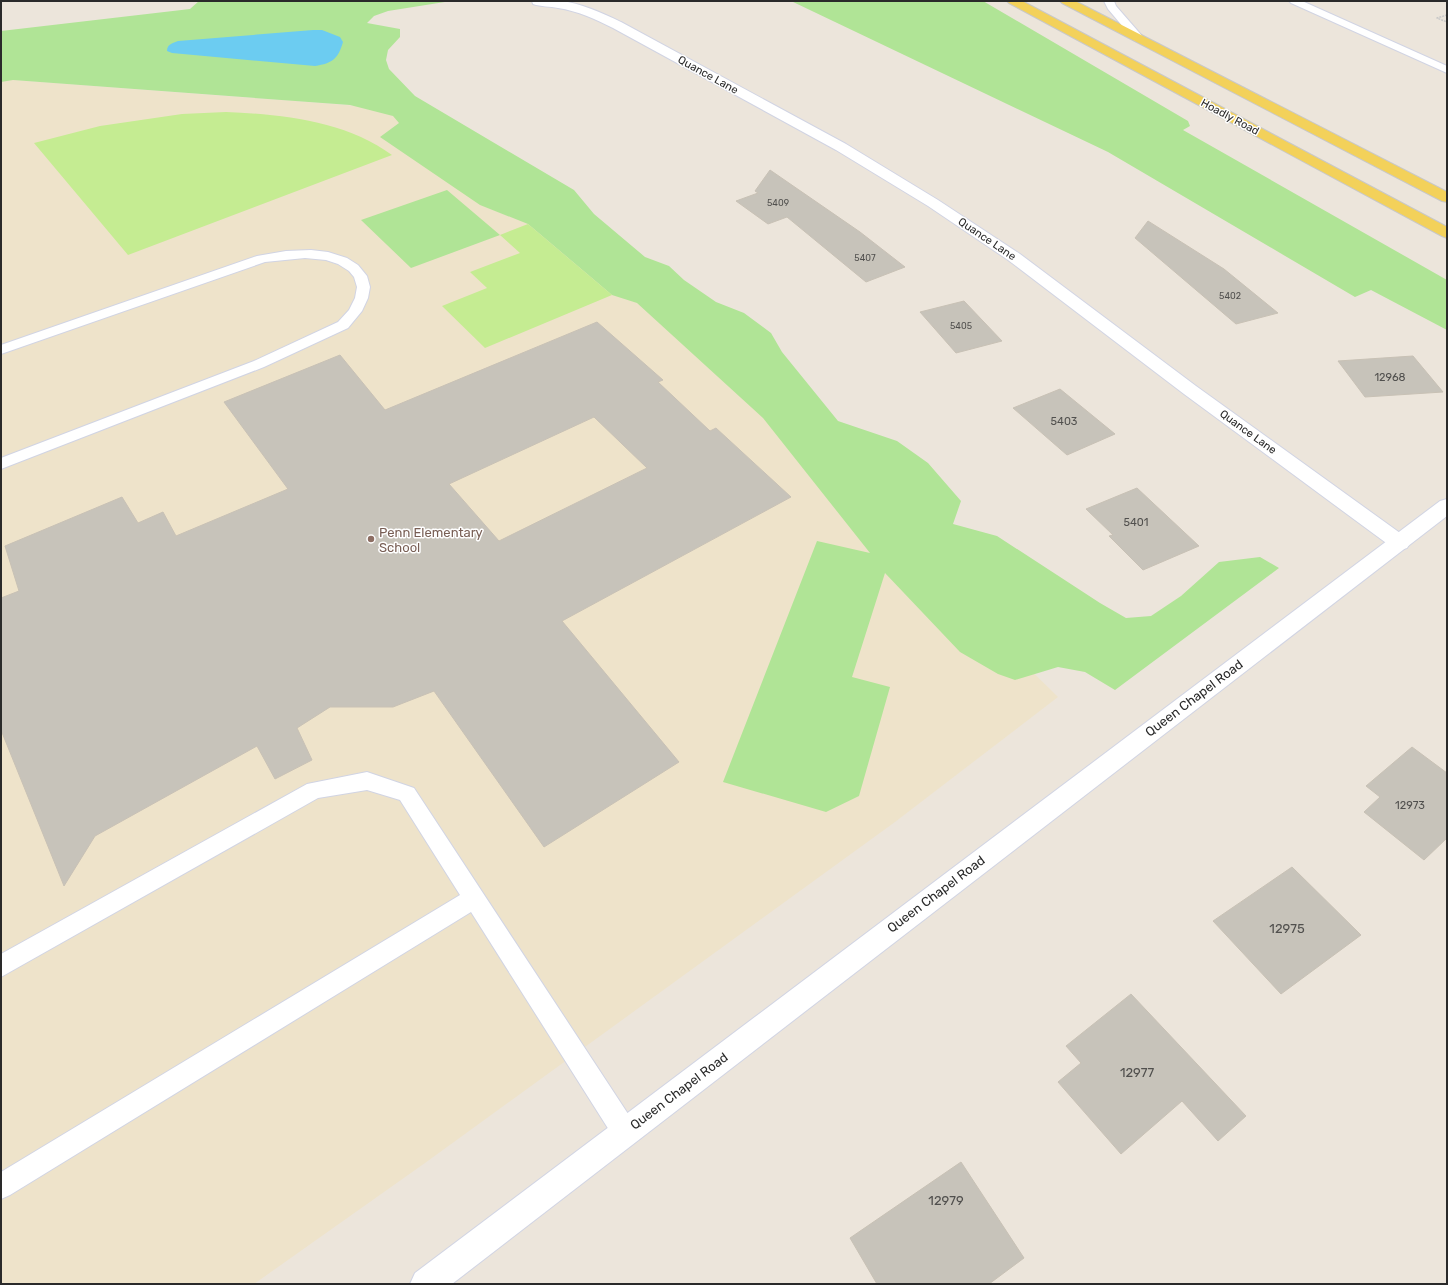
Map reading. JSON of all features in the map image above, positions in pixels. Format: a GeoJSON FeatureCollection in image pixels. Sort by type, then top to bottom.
{"type":"FeatureCollection","features":[{"type":"Feature","properties":{"kind":"main road","name":"Hoadly Road"},"geometry":{"type":"LineString","coordinates":[[1013,1],[1447,233]]}},
{"type":"Feature","properties":{"kind":"main road"},"geometry":{"type":"LineString","coordinates":[[1066,1],[1447,198]]}},
{"type":"Feature","properties":{"kind":"street","name":"Quance Lane"},"geometry":{"type":"LineString","coordinates":[[537,2],[553,3],[578,8],[617,24],[841,147],[933,203],[1014,257],[1190,390],[1400,543]]}},
{"type":"Feature","properties":{"kind":"street","name":"Queen Chapel Road"},"geometry":{"type":"LineString","coordinates":[[426,1284],[1447,506]]}},
{"type":"Feature","properties":{"kind":"lane"},"geometry":{"type":"LineString","coordinates":[[1109,1],[1111,7],[1139,38]]}},
{"type":"Feature","properties":{"kind":"lane"},"geometry":{"type":"LineString","coordinates":[[1294,1],[1447,70]]}},
{"type":"Feature","properties":{"kind":"lane"},"geometry":{"type":"LineString","coordinates":[[1,350],[262,259],[287,254],[311,254],[329,257],[347,263],[360,274],[365,285],[362,302],[343,326],[259,364],[1,464]]}},
{"type":"Feature","properties":{"kind":"lane"},"geometry":{"type":"LineString","coordinates":[[1,966],[314,790],[367,781],[407,794],[625,1132]]}},
{"type":"Feature","properties":{"kind":"lane"},"geometry":{"type":"LineString","coordinates":[[1,1186],[474,898]]}},
{"type":"Feature","properties":{"kind":"path"},"geometry":{"type":"LineString","coordinates":[[1447,15],[1437,18],[1447,22]]}},
{"type":"Feature","properties":{"kind":"shaded area"},"geometry":{"type":"Polygon","coordinates":[[[1,79],[399,109],[622,268],[1058,697],[895,822],[425,1163],[254,1284],[1,1284],[1,79]]]}},
{"type":"Feature","properties":{"kind":"green space"},"geometry":{"type":"Polygon","coordinates":[[[199,1],[451,1],[388,11],[374,16],[367,23],[400,29],[400,37],[388,50],[386,60],[389,69],[415,96],[574,190],[594,214],[645,257],[669,266],[684,280],[716,302],[744,313],[771,333],[782,352],[838,421],[897,441],[928,463],[961,501],[953,524],[997,536],[1100,603],[1126,618],[1151,616],[1181,596],[1219,562],[1260,557],[1279,568],[1115,690],[1085,672],[1058,667],[1015,680],[998,674],[960,652],[885,573],[852,677],[890,687],[859,796],[826,812],[723,782],[817,541],[870,553],[763,418],[637,303],[612,295],[528,224],[480,205],[380,137],[399,123],[393,116],[350,105],[13,80],[1,82],[1,31],[190,9],[199,1]]]}},
{"type":"Feature","properties":{"kind":"green space"},"geometry":{"type":"Polygon","coordinates":[[[791,1],[983,1],[1188,121],[1190,126],[1183,130],[1447,280],[1447,330],[1371,290],[1355,297],[1108,152],[791,1]]]}},
{"type":"Feature","properties":{"kind":"green space"},"geometry":{"type":"Polygon","coordinates":[[[226,112],[291,118],[334,127],[355,134],[374,143],[392,155],[128,255],[34,143],[100,126],[182,114],[226,112]]]}},
{"type":"Feature","properties":{"kind":"green space"},"geometry":{"type":"Polygon","coordinates":[[[447,190],[500,235],[411,268],[361,220],[447,190]]]}},
{"type":"Feature","properties":{"kind":"green space"},"geometry":{"type":"Polygon","coordinates":[[[528,224],[612,295],[485,348],[442,306],[487,288],[470,272],[520,253],[500,235],[528,224]]]}},
{"type":"Feature","properties":{"kind":"water"},"geometry":{"type":"Polygon","coordinates":[[[322,30],[340,37],[343,42],[337,56],[330,62],[315,66],[172,53],[167,51],[169,45],[178,41],[322,30]]]}},
{"type":"Feature","properties":{"kind":"building"},"geometry":{"type":"Polygon","coordinates":[[[770,170],[860,232],[905,267],[866,282],[787,217],[768,224],[736,201],[758,193],[755,191],[770,170]]]}},
{"type":"Feature","properties":{"kind":"building"},"geometry":{"type":"Polygon","coordinates":[[[1148,221],[1224,269],[1278,313],[1236,324],[1135,238],[1148,221]]]}},
{"type":"Feature","properties":{"kind":"building"},"geometry":{"type":"Polygon","coordinates":[[[964,301],[1002,341],[956,353],[920,312],[964,301]]]}},
{"type":"Feature","properties":{"kind":"building"},"geometry":{"type":"Polygon","coordinates":[[[597,322],[663,380],[658,382],[710,431],[716,428],[791,497],[562,621],[679,762],[544,847],[434,691],[393,707],[330,707],[297,728],[312,760],[275,779],[257,746],[95,836],[64,886],[1,730],[1,598],[19,591],[5,546],[122,497],[138,523],[163,512],[176,536],[288,489],[224,402],[340,355],[385,410],[597,322]],[[594,417],[449,484],[499,541],[647,468],[594,417]]]}},
{"type":"Feature","properties":{"kind":"building"},"geometry":{"type":"Polygon","coordinates":[[[1413,356],[1443,392],[1365,397],[1338,361],[1413,356]]]}},
{"type":"Feature","properties":{"kind":"building"},"geometry":{"type":"Polygon","coordinates":[[[1060,389],[1115,434],[1067,455],[1013,408],[1060,389]]]}},
{"type":"Feature","properties":{"kind":"building"},"geometry":{"type":"Polygon","coordinates":[[[1137,488],[1199,546],[1143,570],[1109,536],[1113,535],[1086,509],[1137,488]]]}},
{"type":"Feature","properties":{"kind":"building"},"geometry":{"type":"Polygon","coordinates":[[[1412,747],[1447,773],[1447,838],[1424,860],[1364,812],[1380,797],[1366,786],[1412,747]]]}},
{"type":"Feature","properties":{"kind":"building"},"geometry":{"type":"Polygon","coordinates":[[[1292,867],[1361,935],[1281,994],[1213,921],[1292,867]]]}},
{"type":"Feature","properties":{"kind":"building"},"geometry":{"type":"Polygon","coordinates":[[[1131,994],[1246,1116],[1218,1141],[1182,1101],[1121,1154],[1058,1082],[1081,1063],[1066,1046],[1131,994]]]}},
{"type":"Feature","properties":{"kind":"building"},"geometry":{"type":"Polygon","coordinates":[[[961,1162],[1024,1258],[989,1284],[877,1284],[850,1238],[961,1162]]]}},
{"type":"Feature","properties":{"kind":"place","name":"Penn Elementary School"},"geometry":{"type":"Point","coordinates":[371,539]}}]}
